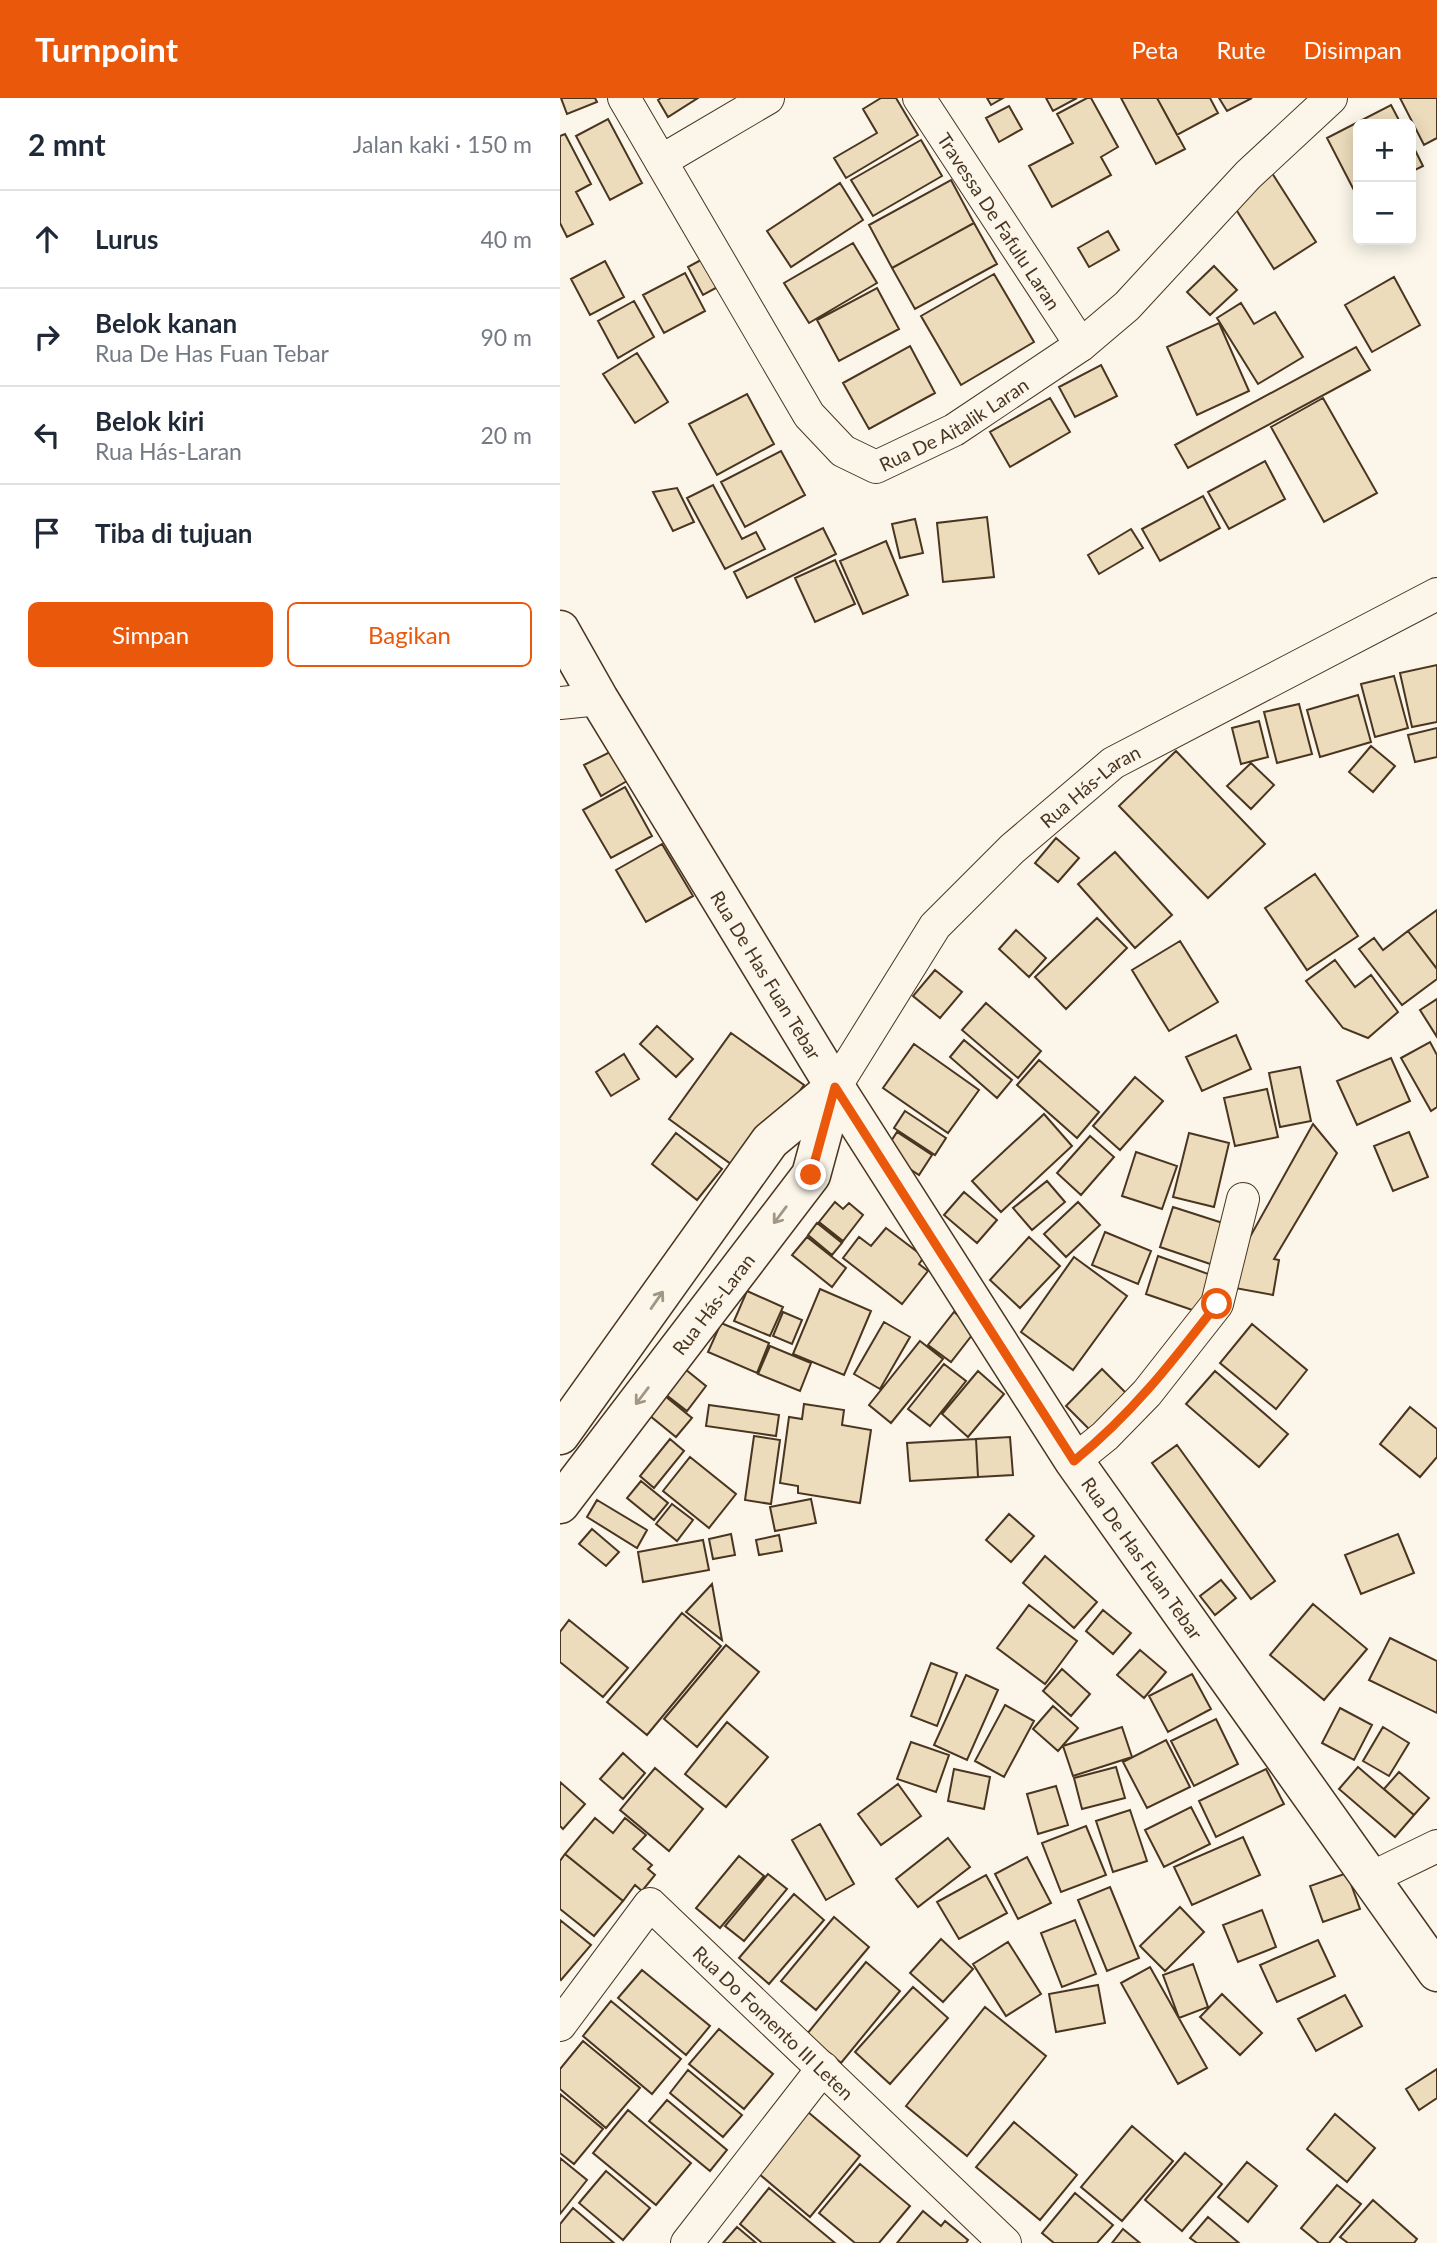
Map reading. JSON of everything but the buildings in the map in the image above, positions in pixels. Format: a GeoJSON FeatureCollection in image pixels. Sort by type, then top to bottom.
{"type":"FeatureCollection","features":[{"type":"Feature","properties":{"kind":"street","name":"Rua De Aitalik Laran"},"geometry":{"type":"LineString","coordinates":[[624,98],[809,415],[843,451],[876,467],[954,430],[1081,345],[1128,306],[1248,175],[1331,98]]}},
{"type":"Feature","properties":{"kind":"street"},"geometry":{"type":"LineString","coordinates":[[661,160],[768,98]]}},
{"type":"Feature","properties":{"kind":"street","name":"Travessa De Fafulu Laran"},"geometry":{"type":"LineString","coordinates":[[919,98],[1081,345]]}},
{"type":"Feature","properties":{"kind":"street","name":"Rua Hás-Laran"},"geometry":{"type":"LineString","coordinates":[[560,1504],[811,1175],[835,1087],[935,926],[1012,849],[1113,763],[1437,594]]}},
{"type":"Feature","properties":{"kind":"street","name":"Rua De Has Fuan Tebar"},"geometry":{"type":"LineString","coordinates":[[560,630],[599,699],[835,1087],[1074,1461],[1437,1972]]}},
{"type":"Feature","properties":{"kind":"street"},"geometry":{"type":"LineString","coordinates":[[560,703],[599,699]]}},
{"type":"Feature","properties":{"kind":"street","name":"Rua Hás-Laran"},"geometry":{"type":"LineString","coordinates":[[560,1435],[770,1141],[835,1087]]}},
{"type":"Feature","properties":{"kind":"street"},"geometry":{"type":"LineString","coordinates":[[1074,1461],[1105,1436],[1147,1393],[1217,1304],[1243,1199]]}},
{"type":"Feature","properties":{"kind":"street"},"geometry":{"type":"LineString","coordinates":[[1371,1878],[1437,1846]]}},
{"type":"Feature","properties":{"kind":"street","name":"Rua Do Fomento III Leten"},"geometry":{"type":"LineString","coordinates":[[560,2025],[650,1904],[1002,2242]]}},
{"type":"Feature","properties":{"kind":"street"},"geometry":{"type":"LineString","coordinates":[[687,2243],[823,2068]]}},
{"type":"Feature","properties":{"kind":"route"},"geometry":{"type":"LineString","coordinates":[[811,1175],[835,1087],[1074,1461],[1105,1436],[1147,1393],[1217,1304]]}}]}
